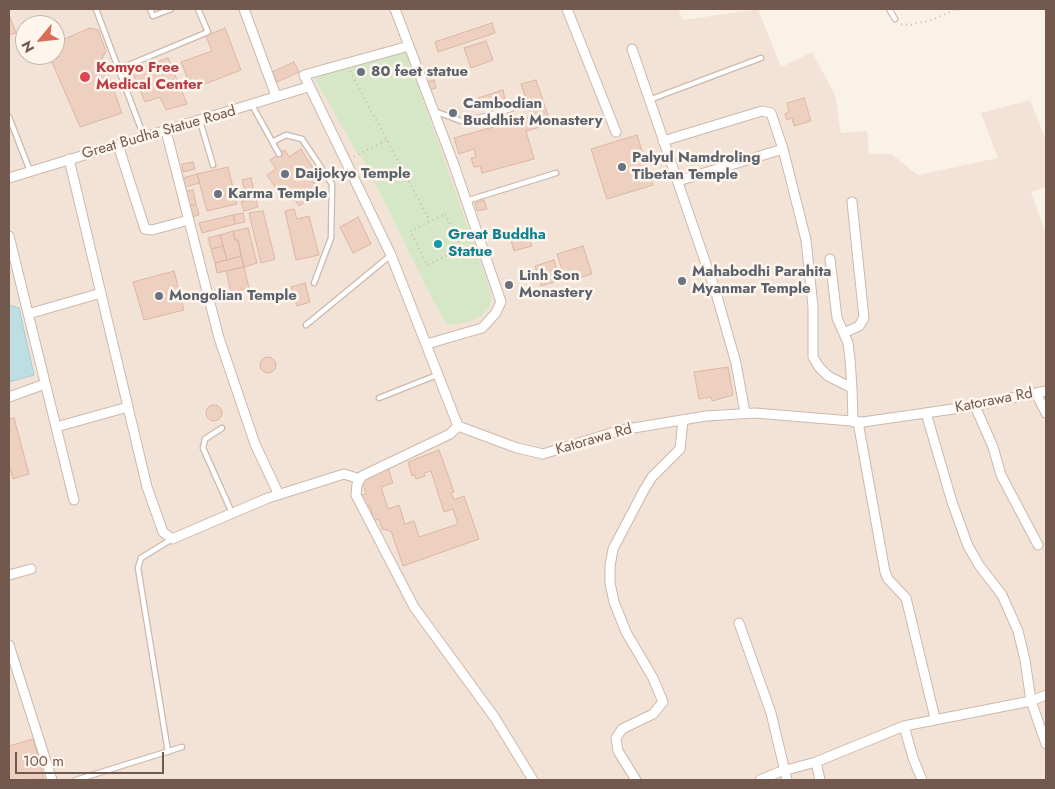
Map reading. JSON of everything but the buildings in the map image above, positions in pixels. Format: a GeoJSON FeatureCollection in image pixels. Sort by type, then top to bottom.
{"type":"FeatureCollection","features":[{"type":"Feature","properties":{"kind":"street"},"geometry":{"type":"LineString","coordinates":[[244,9],[276,96]]}},
{"type":"Feature","properties":{"kind":"street"},"geometry":{"type":"LineString","coordinates":[[394,9],[434,111],[501,302],[495,314],[482,328],[427,344]]}},
{"type":"Feature","properties":{"kind":"street"},"geometry":{"type":"LineString","coordinates":[[568,9],[616,132]]}},
{"type":"Feature","properties":{"kind":"street"},"geometry":{"type":"LineString","coordinates":[[409,46],[304,75],[308,87],[391,255],[458,426],[450,434],[373,469],[360,479],[356,494],[414,607],[495,718],[533,780]]}},
{"type":"Feature","properties":{"kind":"street"},"geometry":{"type":"LineString","coordinates":[[632,49],[716,293],[736,363],[745,413]]}},
{"type":"Feature","properties":{"kind":"street","name":"Great Budha Statue Road"},"geometry":{"type":"LineString","coordinates":[[9,178],[308,87]]}},
{"type":"Feature","properties":{"kind":"street"},"geometry":{"type":"LineString","coordinates":[[663,141],[767,110],[774,118],[806,240],[812,307],[813,357],[828,376],[852,388]]}},
{"type":"Feature","properties":{"kind":"street"},"geometry":{"type":"LineString","coordinates":[[166,131],[219,338],[255,444],[279,495]]}},
{"type":"Feature","properties":{"kind":"street"},"geometry":{"type":"LineString","coordinates":[[118,145],[144,229],[152,230],[189,220]]}},
{"type":"Feature","properties":{"kind":"street"},"geometry":{"type":"LineString","coordinates":[[678,181],[783,149]]}},
{"type":"Feature","properties":{"kind":"street"},"geometry":{"type":"LineString","coordinates":[[69,159],[147,488],[163,532],[172,539],[279,495],[344,474],[360,479]]}},
{"type":"Feature","properties":{"kind":"street"},"geometry":{"type":"LineString","coordinates":[[844,333],[859,326],[864,318],[852,202]]}},
{"type":"Feature","properties":{"kind":"street"},"geometry":{"type":"LineString","coordinates":[[9,236],[74,500]]}},
{"type":"Feature","properties":{"kind":"street"},"geometry":{"type":"LineString","coordinates":[[830,259],[837,318],[844,333],[850,358],[855,422],[885,572],[888,579],[906,598],[935,718]]}},
{"type":"Feature","properties":{"kind":"street"},"geometry":{"type":"LineString","coordinates":[[28,314],[101,294]]}},
{"type":"Feature","properties":{"kind":"street"},"geometry":{"type":"LineString","coordinates":[[9,397],[45,384]]}},
{"type":"Feature","properties":{"kind":"street","name":"Katorawa Rd"},"geometry":{"type":"LineString","coordinates":[[458,426],[517,448],[543,454],[620,430],[683,420],[745,413],[855,422],[975,406],[1046,391]]}},
{"type":"Feature","properties":{"kind":"street"},"geometry":{"type":"LineString","coordinates":[[1036,393],[1046,413]]}},
{"type":"Feature","properties":{"kind":"street"},"geometry":{"type":"LineString","coordinates":[[975,406],[993,447],[1001,475],[1038,545]]}},
{"type":"Feature","properties":{"kind":"street"},"geometry":{"type":"LineString","coordinates":[[56,427],[128,407]]}},
{"type":"Feature","properties":{"kind":"street"},"geometry":{"type":"LineString","coordinates":[[926,413],[952,502],[968,546],[978,565],[999,590],[1018,631],[1025,660],[1031,701],[1046,744]]}},
{"type":"Feature","properties":{"kind":"street"},"geometry":{"type":"LineString","coordinates":[[636,780],[618,751],[616,738],[622,729],[653,714],[663,702],[653,678],[626,632],[614,602],[610,583],[612,549],[652,477],[680,449],[683,420]]}},
{"type":"Feature","properties":{"kind":"street"},"geometry":{"type":"LineString","coordinates":[[9,575],[31,569]]}},
{"type":"Feature","properties":{"kind":"street"},"geometry":{"type":"LineString","coordinates":[[738,623],[771,713],[787,780]]}},
{"type":"Feature","properties":{"kind":"street"},"geometry":{"type":"LineString","coordinates":[[9,644],[52,780]]}},
{"type":"Feature","properties":{"kind":"street"},"geometry":{"type":"LineString","coordinates":[[760,780],[816,762],[904,726],[935,718],[1031,701],[1046,695]]}},
{"type":"Feature","properties":{"kind":"street"},"geometry":{"type":"LineString","coordinates":[[904,726],[913,758],[922,780]]}},
{"type":"Feature","properties":{"kind":"street"},"geometry":{"type":"LineString","coordinates":[[816,762],[820,780]]}},
{"type":"Feature","properties":{"kind":"lane"},"geometry":{"type":"LineString","coordinates":[[96,9],[144,137]]}},
{"type":"Feature","properties":{"kind":"lane"},"geometry":{"type":"LineString","coordinates":[[150,9],[153,16],[171,9]]}},
{"type":"Feature","properties":{"kind":"lane"},"geometry":{"type":"LineString","coordinates":[[119,69],[208,32],[198,9]]}},
{"type":"Feature","properties":{"kind":"lane"},"geometry":{"type":"LineString","coordinates":[[889,9],[895,19]]}},
{"type":"Feature","properties":{"kind":"lane"},"geometry":{"type":"LineString","coordinates":[[649,100],[761,58]]}},
{"type":"Feature","properties":{"kind":"lane"},"geometry":{"type":"LineString","coordinates":[[252,105],[274,141],[279,154]]}},
{"type":"Feature","properties":{"kind":"lane"},"geometry":{"type":"LineString","coordinates":[[434,111],[464,122],[511,110]]}},
{"type":"Feature","properties":{"kind":"lane"},"geometry":{"type":"LineString","coordinates":[[9,117],[30,171]]}},
{"type":"Feature","properties":{"kind":"lane"},"geometry":{"type":"LineString","coordinates":[[200,121],[213,165]]}},
{"type":"Feature","properties":{"kind":"lane"},"geometry":{"type":"LineString","coordinates":[[274,141],[286,135],[302,140],[332,184],[332,238],[314,284]]}},
{"type":"Feature","properties":{"kind":"lane"},"geometry":{"type":"LineString","coordinates":[[466,201],[556,173]]}},
{"type":"Feature","properties":{"kind":"lane"},"geometry":{"type":"LineString","coordinates":[[306,325],[391,255]]}},
{"type":"Feature","properties":{"kind":"lane"},"geometry":{"type":"LineString","coordinates":[[379,398],[437,375]]}},
{"type":"Feature","properties":{"kind":"lane"},"geometry":{"type":"LineString","coordinates":[[222,428],[204,439],[202,448],[232,513]]}},
{"type":"Feature","properties":{"kind":"lane"},"geometry":{"type":"LineString","coordinates":[[168,752],[138,568],[141,558],[172,539]]}},
{"type":"Feature","properties":{"kind":"lane"},"geometry":{"type":"LineString","coordinates":[[76,780],[182,747]]}},
{"type":"Feature","properties":{"kind":"path"},"geometry":{"type":"LineString","coordinates":[[895,19],[898,23],[909,25],[932,20],[954,10],[964,9]]}},
{"type":"Feature","properties":{"kind":"path"},"geometry":{"type":"LineString","coordinates":[[346,63],[430,221]]}},
{"type":"Feature","properties":{"kind":"path"},"geometry":{"type":"LineString","coordinates":[[345,162],[387,140]]}},
{"type":"Feature","properties":{"kind":"path"},"geometry":{"type":"LineString","coordinates":[[445,214],[462,248],[427,265],[410,231],[430,221],[445,214]]}},
{"type":"Feature","properties":{"kind":"shaded area"},"geometry":{"type":"Polygon","coordinates":[[[9,9],[678,9],[683,20],[758,9],[781,67],[812,52],[835,95],[841,133],[867,131],[869,154],[891,154],[918,175],[998,158],[981,113],[1030,100],[1046,140],[1046,187],[1031,192],[1046,234],[1046,780],[9,780],[9,9]]]}},
{"type":"Feature","properties":{"kind":"green space"},"geometry":{"type":"Polygon","coordinates":[[[406,52],[492,298],[489,308],[481,316],[469,322],[449,325],[446,323],[363,159],[355,149],[313,76],[406,52]]]}},
{"type":"Feature","properties":{"kind":"water"},"geometry":{"type":"Polygon","coordinates":[[[9,305],[19,308],[34,375],[9,382],[9,305]]]}},
{"type":"Feature","properties":{"kind":"place","name":"80 feet statue"},"geometry":{"type":"Point","coordinates":[361,72]}},
{"type":"Feature","properties":{"kind":"place","name":"Komyo Free Medical Center"},"geometry":{"type":"Point","coordinates":[85,77]}},
{"type":"Feature","properties":{"kind":"place","name":"Cambodian Buddhist Monastery"},"geometry":{"type":"Point","coordinates":[453,113]}},
{"type":"Feature","properties":{"kind":"place","name":"Palyul Namdroling Tibetan Temple"},"geometry":{"type":"Point","coordinates":[622,167]}},
{"type":"Feature","properties":{"kind":"place","name":"Daijokyo Temple"},"geometry":{"type":"Point","coordinates":[285,174]}},
{"type":"Feature","properties":{"kind":"place","name":"Karma Temple"},"geometry":{"type":"Point","coordinates":[218,194]}},
{"type":"Feature","properties":{"kind":"place","name":"Great Buddha Statue"},"geometry":{"type":"Point","coordinates":[438,244]}},
{"type":"Feature","properties":{"kind":"place","name":"Mahabodhi Parahita Myanmar Temple"},"geometry":{"type":"Point","coordinates":[682,281]}},
{"type":"Feature","properties":{"kind":"place","name":"Linh Son Monastery"},"geometry":{"type":"Point","coordinates":[509,285]}},
{"type":"Feature","properties":{"kind":"place","name":"Mongolian Temple"},"geometry":{"type":"Point","coordinates":[159,296]}}]}
